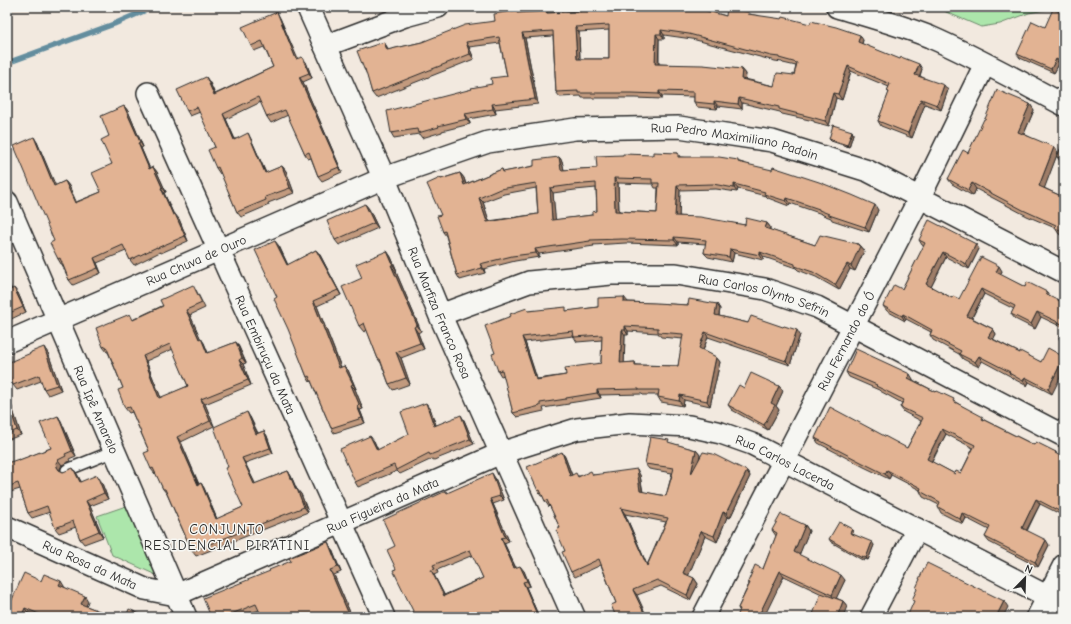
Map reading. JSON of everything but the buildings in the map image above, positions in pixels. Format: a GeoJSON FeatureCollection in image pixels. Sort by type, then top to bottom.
{"type":"FeatureCollection","features":[{"type":"Feature","properties":{"kind":"street","name":"Rua Marfiza Franco Rosa"},"geometry":{"type":"LineString","coordinates":[[308,7],[384,178],[440,315],[574,617]]}},
{"type":"Feature","properties":{"kind":"street"},"geometry":{"type":"LineString","coordinates":[[325,46],[405,16],[438,7]]}},
{"type":"Feature","properties":{"kind":"street"},"geometry":{"type":"LineString","coordinates":[[836,7],[929,37],[1064,105]]}},
{"type":"Feature","properties":{"kind":"street","name":"Rua Fernando do Ó"},"geometry":{"type":"LineString","coordinates":[[703,617],[920,198],[985,64]]}},
{"type":"Feature","properties":{"kind":"street","name":"Rua Embiruçu da Mata"},"geometry":{"type":"LineString","coordinates":[[148,93],[384,617]]}},
{"type":"Feature","properties":{"kind":"street","name":"Rua Pedro Maximiliano Padoin"},"geometry":{"type":"LineString","coordinates":[[384,178],[488,142],[575,129],[679,127],[772,141],[868,171],[1064,272]]}},
{"type":"Feature","properties":{"kind":"street","name":"Rua Chuva de Ouro"},"geometry":{"type":"LineString","coordinates":[[7,342],[384,178]]}},
{"type":"Feature","properties":{"kind":"street","name":"Rua Ipê Amarelo"},"geometry":{"type":"LineString","coordinates":[[7,202],[186,617]]}},
{"type":"Feature","properties":{"kind":"street","name":"Rua Carlos Olynto Sefrin"},"geometry":{"type":"LineString","coordinates":[[440,315],[529,282],[611,274],[676,274],[764,289],[817,307],[1064,436]]}},
{"type":"Feature","properties":{"kind":"street","name":"Rua Carlos Lacerda"},"geometry":{"type":"LineString","coordinates":[[501,453],[577,429],[630,423],[688,426],[721,432],[752,444],[784,460],[1056,601]]}},
{"type":"Feature","properties":{"kind":"street","name":"Rua Figueira da Mata"},"geometry":{"type":"LineString","coordinates":[[176,595],[501,453]]}},
{"type":"Feature","properties":{"kind":"street","name":"Rua Rosa da Mata"},"geometry":{"type":"LineString","coordinates":[[7,526],[145,589],[176,595]]}},
{"type":"Feature","properties":{"kind":"street"},"geometry":{"type":"LineString","coordinates":[[871,617],[917,529]]}},
{"type":"Feature","properties":{"kind":"street"},"geometry":{"type":"LineString","coordinates":[[1038,617],[1056,601],[1064,566]]}},
{"type":"Feature","properties":{"kind":"lane"},"geometry":{"type":"LineString","coordinates":[[67,470],[114,451]]}},
{"type":"Feature","properties":{"kind":"green space"},"geometry":{"type":"Polygon","coordinates":[[[940,7],[1064,7],[1064,9],[1055,8],[1029,13],[1000,24],[981,27],[946,12],[940,7]]]}},
{"type":"Feature","properties":{"kind":"green space"},"geometry":{"type":"Polygon","coordinates":[[[126,506],[156,575],[112,555],[97,516],[126,506]]]}},
{"type":"Feature","properties":{"kind":"waterway"},"geometry":{"type":"LineString","coordinates":[[7,63],[114,24],[153,7]]}},
{"type":"Feature","properties":{"kind":"district","name":"CONJUNTO RESIDENCIAL PIRATINI"},"geometry":{"type":"Point","coordinates":[227,538]}}]}
